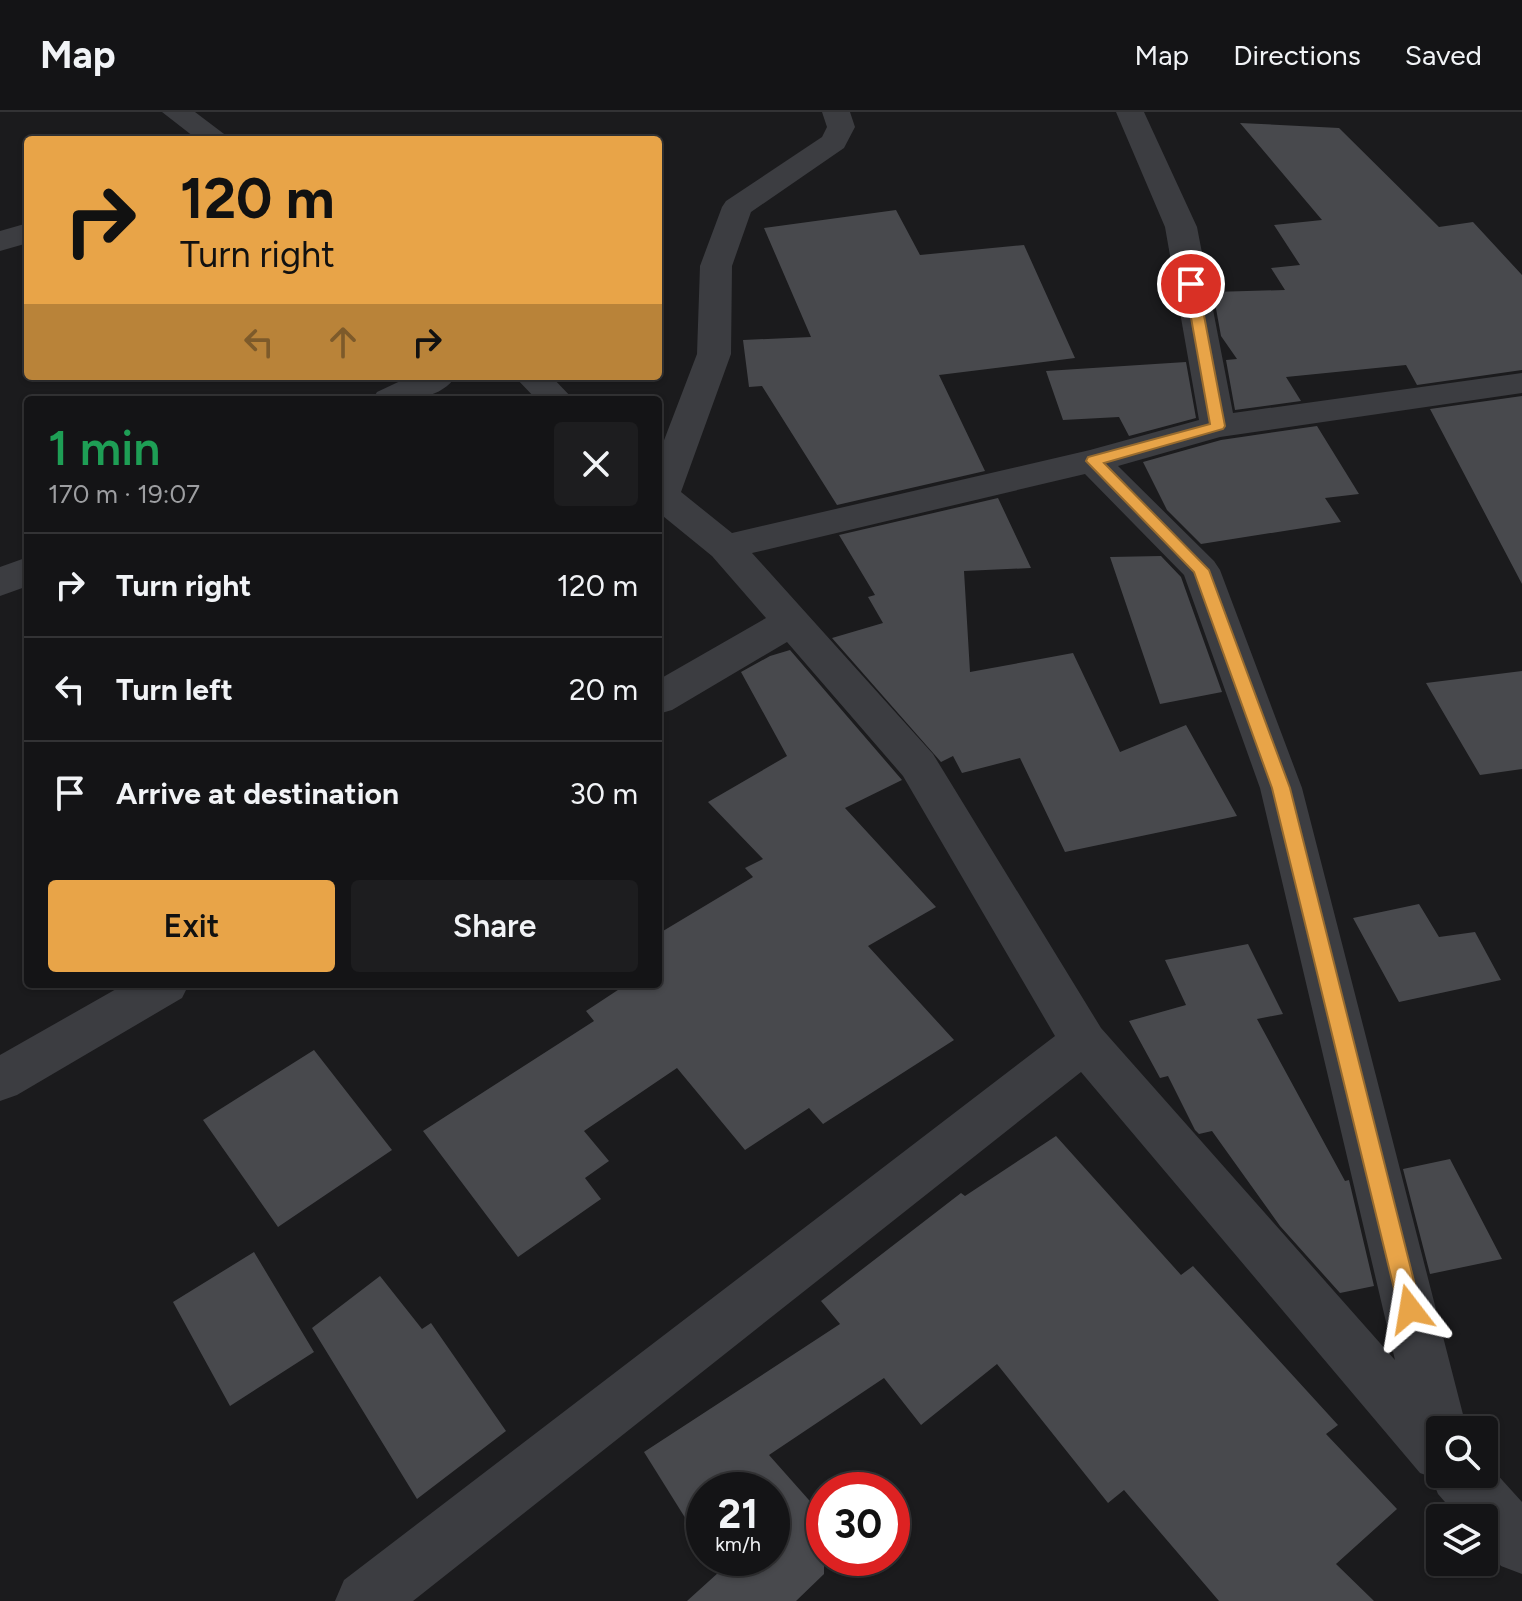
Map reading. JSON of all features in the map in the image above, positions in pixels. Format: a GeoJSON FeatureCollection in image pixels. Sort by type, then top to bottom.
{"type":"FeatureCollection","features":[{"type":"Feature","properties":{"kind":"street"},"geometry":{"type":"LineString","coordinates":[[176,112],[211,136]]}},
{"type":"Feature","properties":{"kind":"street"},"geometry":{"type":"LineString","coordinates":[[662,490],[714,354],[716,266],[737,207],[834,142],[841,127],[836,112]]}},
{"type":"Feature","properties":{"kind":"street"},"geometry":{"type":"LineString","coordinates":[[1130,112],[1181,227],[1218,426]]}},
{"type":"Feature","properties":{"kind":"street"},"geometry":{"type":"LineString","coordinates":[[0,242],[24,233]]}},
{"type":"Feature","properties":{"kind":"street"},"geometry":{"type":"LineString","coordinates":[[397,396],[431,380]]}},
{"type":"Feature","properties":{"kind":"street"},"geometry":{"type":"LineString","coordinates":[[535,380],[553,396]]}},
{"type":"Feature","properties":{"kind":"street"},"geometry":{"type":"LineString","coordinates":[[725,547],[1093,461],[1218,426],[1522,383]]}},
{"type":"Feature","properties":{"kind":"street"},"geometry":{"type":"LineString","coordinates":[[1093,461],[1201,570],[1281,788],[1436,1416]]}},
{"type":"Feature","properties":{"kind":"street"},"geometry":{"type":"LineString","coordinates":[[662,497],[725,547],[918,765],[1084,1042],[1426,1437]]}},
{"type":"Feature","properties":{"kind":"street"},"geometry":{"type":"LineString","coordinates":[[0,583],[24,572]]}},
{"type":"Feature","properties":{"kind":"street"},"geometry":{"type":"LineString","coordinates":[[662,697],[792,621]]}},
{"type":"Feature","properties":{"kind":"street"},"geometry":{"type":"LineString","coordinates":[[0,1080],[159,988]]}},
{"type":"Feature","properties":{"kind":"street"},"geometry":{"type":"LineString","coordinates":[[365,1601],[1084,1042]]}},
{"type":"Feature","properties":{"kind":"street"},"geometry":{"type":"LineString","coordinates":[[1471,1488],[1522,1545]]}},
{"type":"Feature","properties":{"kind":"building"},"geometry":{"type":"Polygon","coordinates":[[[1240,123],[1339,128],[1439,227],[1473,222],[1522,275],[1522,370],[1417,385],[1406,365],[1286,377],[1301,401],[1235,410],[1226,360],[1237,359],[1221,336],[1213,292],[1285,290],[1271,268],[1300,265],[1274,225],[1322,220],[1240,123]]]}},
{"type":"Feature","properties":{"kind":"building"},"geometry":{"type":"Polygon","coordinates":[[[896,210],[920,255],[1024,245],[1075,358],[939,375],[985,471],[837,505],[762,386],[749,387],[743,340],[811,337],[764,228],[896,210]]]}},
{"type":"Feature","properties":{"kind":"building"},"geometry":{"type":"Polygon","coordinates":[[[1186,362],[1196,418],[1129,436],[1119,417],[1063,420],[1046,371],[1186,362]]]}},
{"type":"Feature","properties":{"kind":"building"},"geometry":{"type":"Polygon","coordinates":[[[1522,396],[1522,584],[1430,409],[1522,396]]]}},
{"type":"Feature","properties":{"kind":"building"},"geometry":{"type":"Polygon","coordinates":[[[1317,426],[1359,494],[1325,498],[1341,522],[1201,544],[1167,510],[1143,462],[1221,440],[1317,426]]]}},
{"type":"Feature","properties":{"kind":"building"},"geometry":{"type":"Polygon","coordinates":[[[998,498],[1031,568],[964,571],[970,672],[1073,653],[1120,752],[1186,725],[1237,816],[1065,852],[1020,758],[962,773],[953,756],[941,762],[832,638],[883,623],[868,597],[875,595],[839,535],[998,498]]]}},
{"type":"Feature","properties":{"kind":"building"},"geometry":{"type":"Polygon","coordinates":[[[1161,556],[1181,577],[1222,692],[1160,704],[1110,557],[1161,556]]]}},
{"type":"Feature","properties":{"kind":"building"},"geometry":{"type":"Polygon","coordinates":[[[790,650],[902,780],[845,808],[936,907],[868,946],[954,1040],[823,1124],[809,1108],[745,1150],[677,1068],[584,1131],[609,1161],[585,1178],[601,1199],[518,1257],[423,1131],[594,1021],[586,1011],[621,988],[662,988],[662,932],[753,877],[745,868],[763,859],[708,802],[787,756],[741,672],[770,656],[790,650]]]}},
{"type":"Feature","properties":{"kind":"building"},"geometry":{"type":"Polygon","coordinates":[[[1522,671],[1522,769],[1480,775],[1426,683],[1522,671]]]}},
{"type":"Feature","properties":{"kind":"building"},"geometry":{"type":"Polygon","coordinates":[[[1419,904],[1439,937],[1475,932],[1501,980],[1399,1002],[1353,918],[1419,904]]]}},
{"type":"Feature","properties":{"kind":"building"},"geometry":{"type":"Polygon","coordinates":[[[1248,944],[1283,1014],[1257,1019],[1345,1181],[1349,1180],[1374,1286],[1340,1293],[1280,1226],[1212,1131],[1199,1134],[1195,1130],[1168,1076],[1160,1078],[1129,1021],[1186,1005],[1165,960],[1248,944]]]}},
{"type":"Feature","properties":{"kind":"building"},"geometry":{"type":"Polygon","coordinates":[[[314,1050],[392,1150],[278,1227],[203,1120],[314,1050]]]}},
{"type":"Feature","properties":{"kind":"building"},"geometry":{"type":"Polygon","coordinates":[[[1056,1136],[1181,1275],[1193,1266],[1338,1425],[1326,1434],[1397,1509],[1336,1564],[1374,1601],[1219,1601],[1124,1490],[1108,1503],[997,1364],[921,1425],[884,1378],[769,1455],[784,1472],[686,1472],[686,1519],[644,1452],[840,1324],[821,1301],[961,1193],[965,1196],[1056,1136]]]}},
{"type":"Feature","properties":{"kind":"building"},"geometry":{"type":"Polygon","coordinates":[[[1450,1159],[1502,1259],[1430,1274],[1403,1169],[1450,1159]]]}},
{"type":"Feature","properties":{"kind":"building"},"geometry":{"type":"Polygon","coordinates":[[[254,1252],[314,1352],[230,1406],[173,1302],[254,1252]]]}},
{"type":"Feature","properties":{"kind":"building"},"geometry":{"type":"Polygon","coordinates":[[[380,1276],[422,1329],[431,1323],[506,1431],[417,1499],[312,1328],[380,1276]]]}},
{"type":"Feature","properties":{"kind":"building"},"geometry":{"type":"Polygon","coordinates":[[[790,1479],[806,1497],[806,1576],[822,1576],[796,1601],[687,1601],[715,1576],[790,1576],[790,1479]]]}},
{"type":"Feature","properties":{"kind":"route"},"geometry":{"type":"LineString","coordinates":[[1191,284],[1218,426],[1093,461],[1201,570],[1281,788],[1410,1309]]}}]}
